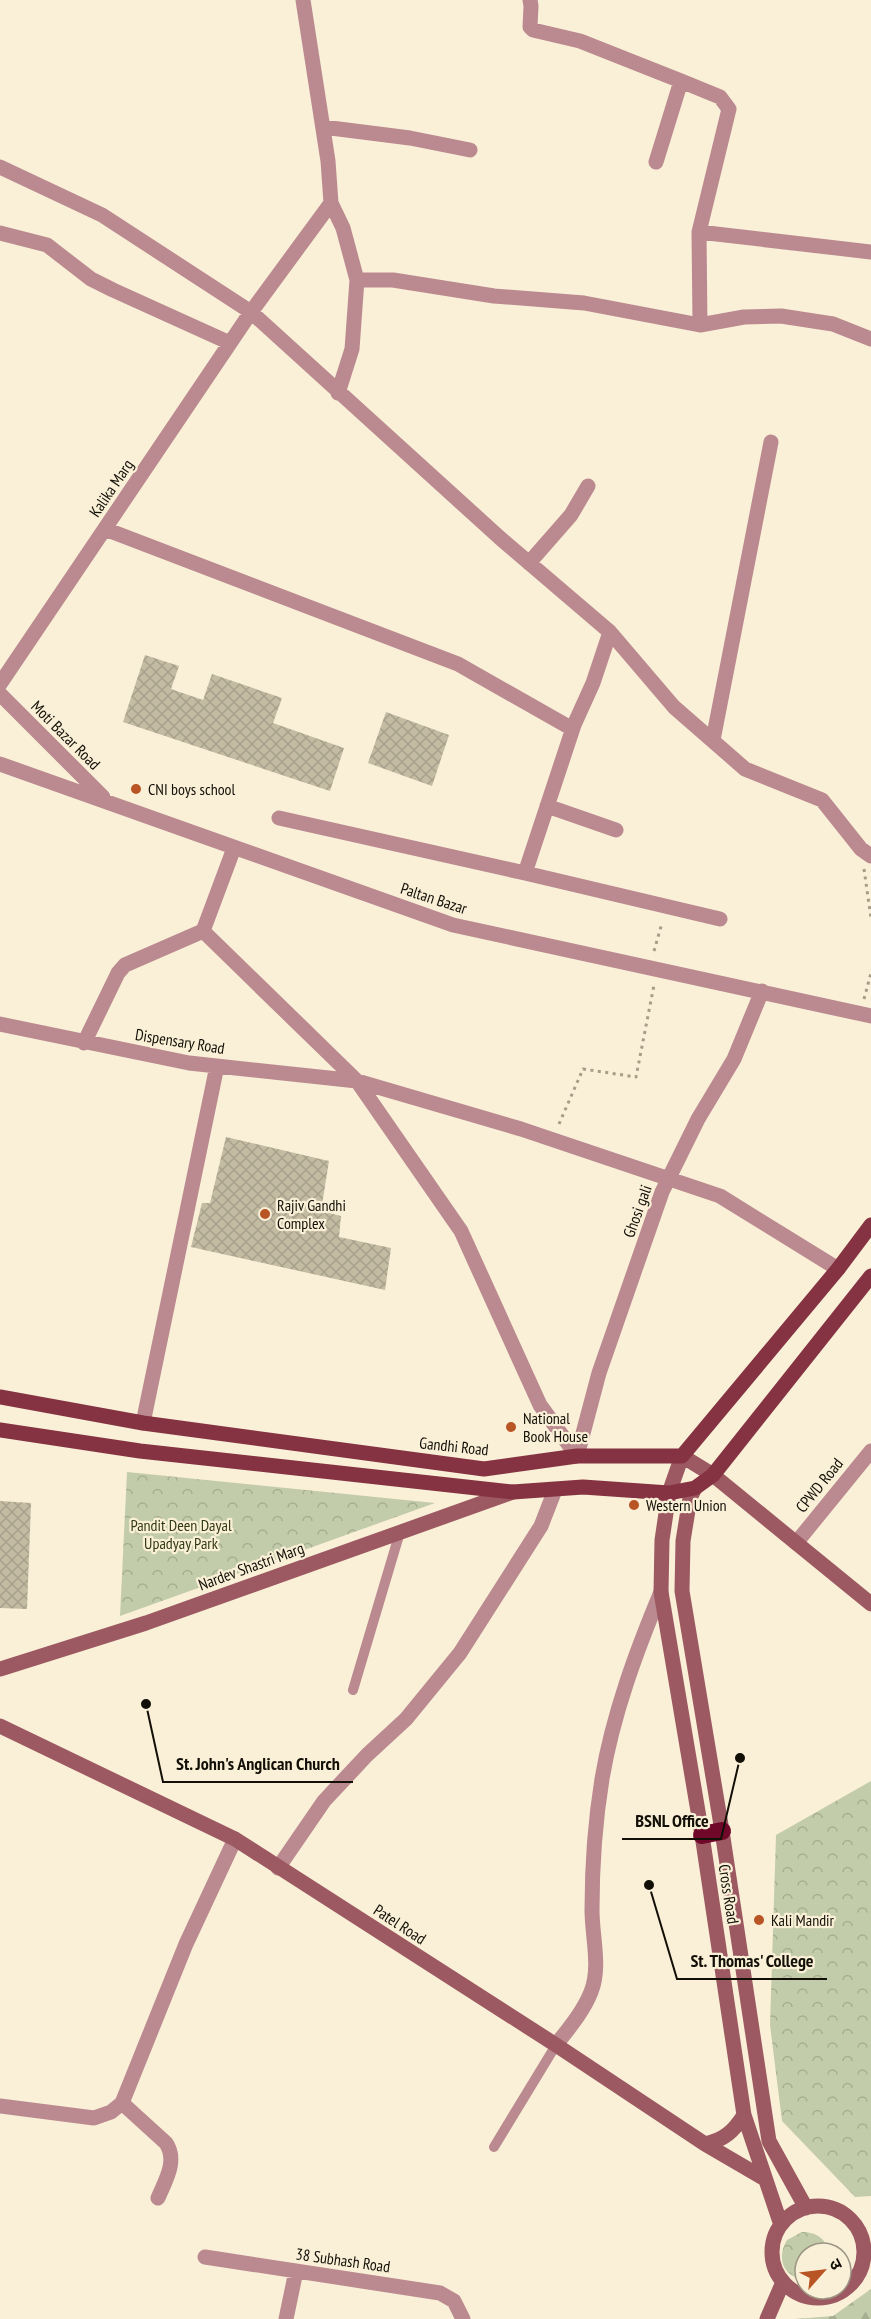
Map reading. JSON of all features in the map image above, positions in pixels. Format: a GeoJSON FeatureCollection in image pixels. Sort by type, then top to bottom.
{"type":"FeatureCollection","features":[{"type":"Feature","properties":{"kind":"highway"},"geometry":{"type":"LineString","coordinates":[[702,1835],[722,1831]]}},
{"type":"Feature","properties":{"kind":"main road"},"geometry":{"type":"LineString","coordinates":[[682,1456],[838,1269],[871,1225]]}},
{"type":"Feature","properties":{"kind":"main road"},"geometry":{"type":"LineString","coordinates":[[0,1430],[140,1451],[513,1492],[583,1487],[669,1492],[695,1488],[713,1475],[871,1276]]}},
{"type":"Feature","properties":{"kind":"main road","name":"Gandhi Road"},"geometry":{"type":"LineString","coordinates":[[0,1397],[143,1423],[484,1469],[577,1455],[682,1456]]}},
{"type":"Feature","properties":{"kind":"street"},"geometry":{"type":"LineString","coordinates":[[303,0],[323,127],[331,203],[343,228],[357,280],[352,350],[338,393]]}},
{"type":"Feature","properties":{"kind":"street"},"geometry":{"type":"LineString","coordinates":[[530,0],[530,27],[533,30],[580,41],[681,81],[720,97],[729,109],[699,232],[700,325]]}},
{"type":"Feature","properties":{"kind":"street"},"geometry":{"type":"LineString","coordinates":[[656,162],[681,81]]}},
{"type":"Feature","properties":{"kind":"street"},"geometry":{"type":"LineString","coordinates":[[323,127],[410,138],[470,150]]}},
{"type":"Feature","properties":{"kind":"street"},"geometry":{"type":"LineString","coordinates":[[0,167],[102,215],[251,312],[338,393],[610,632],[674,707],[751,772],[822,800],[866,852]]}},
{"type":"Feature","properties":{"kind":"street","name":"Kalika Marg"},"geometry":{"type":"LineString","coordinates":[[0,684],[251,312],[331,203]]}},
{"type":"Feature","properties":{"kind":"street"},"geometry":{"type":"LineString","coordinates":[[0,232],[46,245],[91,279],[230,343]]}},
{"type":"Feature","properties":{"kind":"street"},"geometry":{"type":"LineString","coordinates":[[699,232],[871,252]]}},
{"type":"Feature","properties":{"kind":"street"},"geometry":{"type":"LineString","coordinates":[[357,280],[393,280],[494,296],[584,303],[700,325],[744,317],[782,316],[833,324],[871,339]]}},
{"type":"Feature","properties":{"kind":"street"},"geometry":{"type":"LineString","coordinates":[[713,740],[771,442]]}},
{"type":"Feature","properties":{"kind":"street"},"geometry":{"type":"LineString","coordinates":[[529,563],[571,515],[588,486]]}},
{"type":"Feature","properties":{"kind":"street"},"geometry":{"type":"LineString","coordinates":[[105,529],[458,664],[569,728],[574,725]]}},
{"type":"Feature","properties":{"kind":"street"},"geometry":{"type":"LineString","coordinates":[[525,873],[574,725],[593,683],[610,632]]}},
{"type":"Feature","properties":{"kind":"street","name":"Moti Bazar Road"},"geometry":{"type":"LineString","coordinates":[[0,694],[108,801]]}},
{"type":"Feature","properties":{"kind":"street","name":"Paltan Bazar"},"geometry":{"type":"LineString","coordinates":[[0,764],[453,925],[866,1014]]}},
{"type":"Feature","properties":{"kind":"street"},"geometry":{"type":"LineString","coordinates":[[547,806],[616,830]]}},
{"type":"Feature","properties":{"kind":"street"},"geometry":{"type":"LineString","coordinates":[[279,818],[720,919]]}},
{"type":"Feature","properties":{"kind":"street"},"geometry":{"type":"LineString","coordinates":[[84,1043],[124,965],[203,931],[234,849]]}},
{"type":"Feature","properties":{"kind":"street"},"geometry":{"type":"LineString","coordinates":[[203,931],[357,1081],[461,1231],[540,1405],[577,1455]]}},
{"type":"Feature","properties":{"kind":"street","name":"Ghosi gali"},"geometry":{"type":"LineString","coordinates":[[577,1455],[599,1373],[669,1178],[698,1119],[734,1059],[762,992]]}},
{"type":"Feature","properties":{"kind":"street","name":"Dispensary Road"},"geometry":{"type":"LineString","coordinates":[[0,1024],[189,1063],[357,1081],[553,1139],[720,1196],[838,1269]]}},
{"type":"Feature","properties":{"kind":"street"},"geometry":{"type":"LineString","coordinates":[[143,1423],[217,1066]]}},
{"type":"Feature","properties":{"kind":"street","name":"CPWD Road"},"geometry":{"type":"LineString","coordinates":[[796,1543],[871,1451]]}},
{"type":"Feature","properties":{"kind":"street"},"geometry":{"type":"LineString","coordinates":[[682,1456],[713,1475],[871,1604]]}},
{"type":"Feature","properties":{"kind":"street","name":"Cross Road"},"geometry":{"type":"LineString","coordinates":[[682,1456],[669,1492],[662,1539],[661,1592],[702,1835],[744,2115],[781,2225]]}},
{"type":"Feature","properties":{"kind":"street","name":"Cross Road"},"geometry":{"type":"LineString","coordinates":[[695,1488],[690,1498],[682,1541],[682,1591],[722,1831],[769,2141],[806,2208]]}},
{"type":"Feature","properties":{"kind":"street"},"geometry":{"type":"LineString","coordinates":[[278,1868],[324,1801],[367,1755],[406,1719],[460,1653],[541,1526],[555,1490]]}},
{"type":"Feature","properties":{"kind":"street","name":"Nardev Shastri Marg"},"geometry":{"type":"LineString","coordinates":[[0,1669],[146,1623],[513,1492]]}},
{"type":"Feature","properties":{"kind":"street"},"geometry":{"type":"LineString","coordinates":[[556,2045],[578,2017],[591,1991],[596,1967],[592,1911],[594,1842],[602,1778],[622,1696],[638,1648],[661,1592]]}},
{"type":"Feature","properties":{"kind":"street","name":"Patel Road"},"geometry":{"type":"LineString","coordinates":[[0,1726],[235,1839],[556,2045],[705,2144],[765,2179]]}},
{"type":"Feature","properties":{"kind":"street"},"geometry":{"type":"LineString","coordinates":[[0,2106],[94,2118],[111,2112],[122,2103],[186,1944],[235,1839]]}},
{"type":"Feature","properties":{"kind":"street"},"geometry":{"type":"LineString","coordinates":[[122,2103],[170,2150],[171,2165],[158,2198]]}},
{"type":"Feature","properties":{"kind":"street"},"geometry":{"type":"LineString","coordinates":[[705,2144],[724,2138],[737,2126],[744,2115]]}},
{"type":"Feature","properties":{"kind":"street"},"geometry":{"type":"LineString","coordinates":[[821,2206],[843,2214],[867,2243],[859,2274],[850,2286],[837,2294],[823,2298],[808,2297],[794,2292],[783,2282],[775,2269],[772,2254],[774,2238],[781,2225],[792,2214],[806,2208],[821,2206]]}},
{"type":"Feature","properties":{"kind":"street","name":"38 Subhash Road"},"geometry":{"type":"LineString","coordinates":[[205,2257],[440,2293],[454,2301],[463,2319]]}},
{"type":"Feature","properties":{"kind":"street"},"geometry":{"type":"LineString","coordinates":[[286,2319],[296,2271]]}},
{"type":"Feature","properties":{"kind":"street"},"geometry":{"type":"LineString","coordinates":[[766,2319],[783,2282]]}},
{"type":"Feature","properties":{"kind":"lane"},"geometry":{"type":"LineString","coordinates":[[353,1690],[400,1532]]}},
{"type":"Feature","properties":{"kind":"lane"},"geometry":{"type":"LineString","coordinates":[[494,2147],[556,2045]]}},
{"type":"Feature","properties":{"kind":"path"},"geometry":{"type":"LineString","coordinates":[[866,852],[871,918]]}},
{"type":"Feature","properties":{"kind":"path"},"geometry":{"type":"LineString","coordinates":[[553,1139],[583,1069],[636,1077],[666,907]]}},
{"type":"Feature","properties":{"kind":"path"},"geometry":{"type":"LineString","coordinates":[[866,1014],[871,973]]}},
{"type":"Feature","properties":{"kind":"green space","name":"Pandit Deen Dayal Upadyay Park"},"geometry":{"type":"Polygon","coordinates":[[[127,1472],[435,1503],[120,1616],[127,1472]]]}},
{"type":"Feature","properties":{"kind":"green space"},"geometry":{"type":"Polygon","coordinates":[[[871,1781],[871,2196],[855,2197],[782,2121],[770,2025],[776,1835],[871,1781]]]}},
{"type":"Feature","properties":{"kind":"green space"},"geometry":{"type":"Polygon","coordinates":[[[802,2232],[812,2233],[824,2241],[793,2241],[793,2276],[787,2271],[782,2260],[787,2240],[802,2232]]]}},
{"type":"Feature","properties":{"kind":"green space"},"geometry":{"type":"Polygon","coordinates":[[[871,2289],[871,2319],[795,2319],[833,2316],[871,2289]]]}},
{"type":"Feature","properties":{"kind":"building"},"geometry":{"type":"Polygon","coordinates":[[[145,655],[179,666],[171,689],[203,700],[212,674],[282,698],[273,723],[344,748],[330,791],[123,722],[145,655]]]}},
{"type":"Feature","properties":{"kind":"building"},"geometry":{"type":"Polygon","coordinates":[[[386,712],[449,735],[432,786],[368,763],[386,712]]]}},
{"type":"Feature","properties":{"kind":"building","name":"Rajiv Gandhi Complex"},"geometry":{"type":"Polygon","coordinates":[[[226,1137],[329,1161],[321,1211],[341,1216],[339,1237],[391,1248],[385,1290],[191,1247],[202,1203],[210,1203],[226,1137]]]}},
{"type":"Feature","properties":{"kind":"building"},"geometry":{"type":"Polygon","coordinates":[[[0,1501],[31,1503],[27,1609],[0,1608],[0,1501]]]}},
{"type":"Feature","properties":{"kind":"place","name":"CNI boys school"},"geometry":{"type":"Point","coordinates":[136,789]}},
{"type":"Feature","properties":{"kind":"place","name":"Rajiv Gandhi Complex"},"geometry":{"type":"Point","coordinates":[265,1214]}},
{"type":"Feature","properties":{"kind":"place","name":"National Book House"},"geometry":{"type":"Point","coordinates":[511,1427]}},
{"type":"Feature","properties":{"kind":"place","name":"Western Union"},"geometry":{"type":"Point","coordinates":[634,1505]}},
{"type":"Feature","properties":{"kind":"place","name":"St. John's Anglican Church"},"geometry":{"type":"Point","coordinates":[146,1704]}},
{"type":"Feature","properties":{"kind":"place","name":"BSNL Office"},"geometry":{"type":"Point","coordinates":[740,1758]}},
{"type":"Feature","properties":{"kind":"place","name":"St. Thomas' College"},"geometry":{"type":"Point","coordinates":[649,1885]}},
{"type":"Feature","properties":{"kind":"place","name":"Kali Mandir"},"geometry":{"type":"Point","coordinates":[759,1920]}}]}
